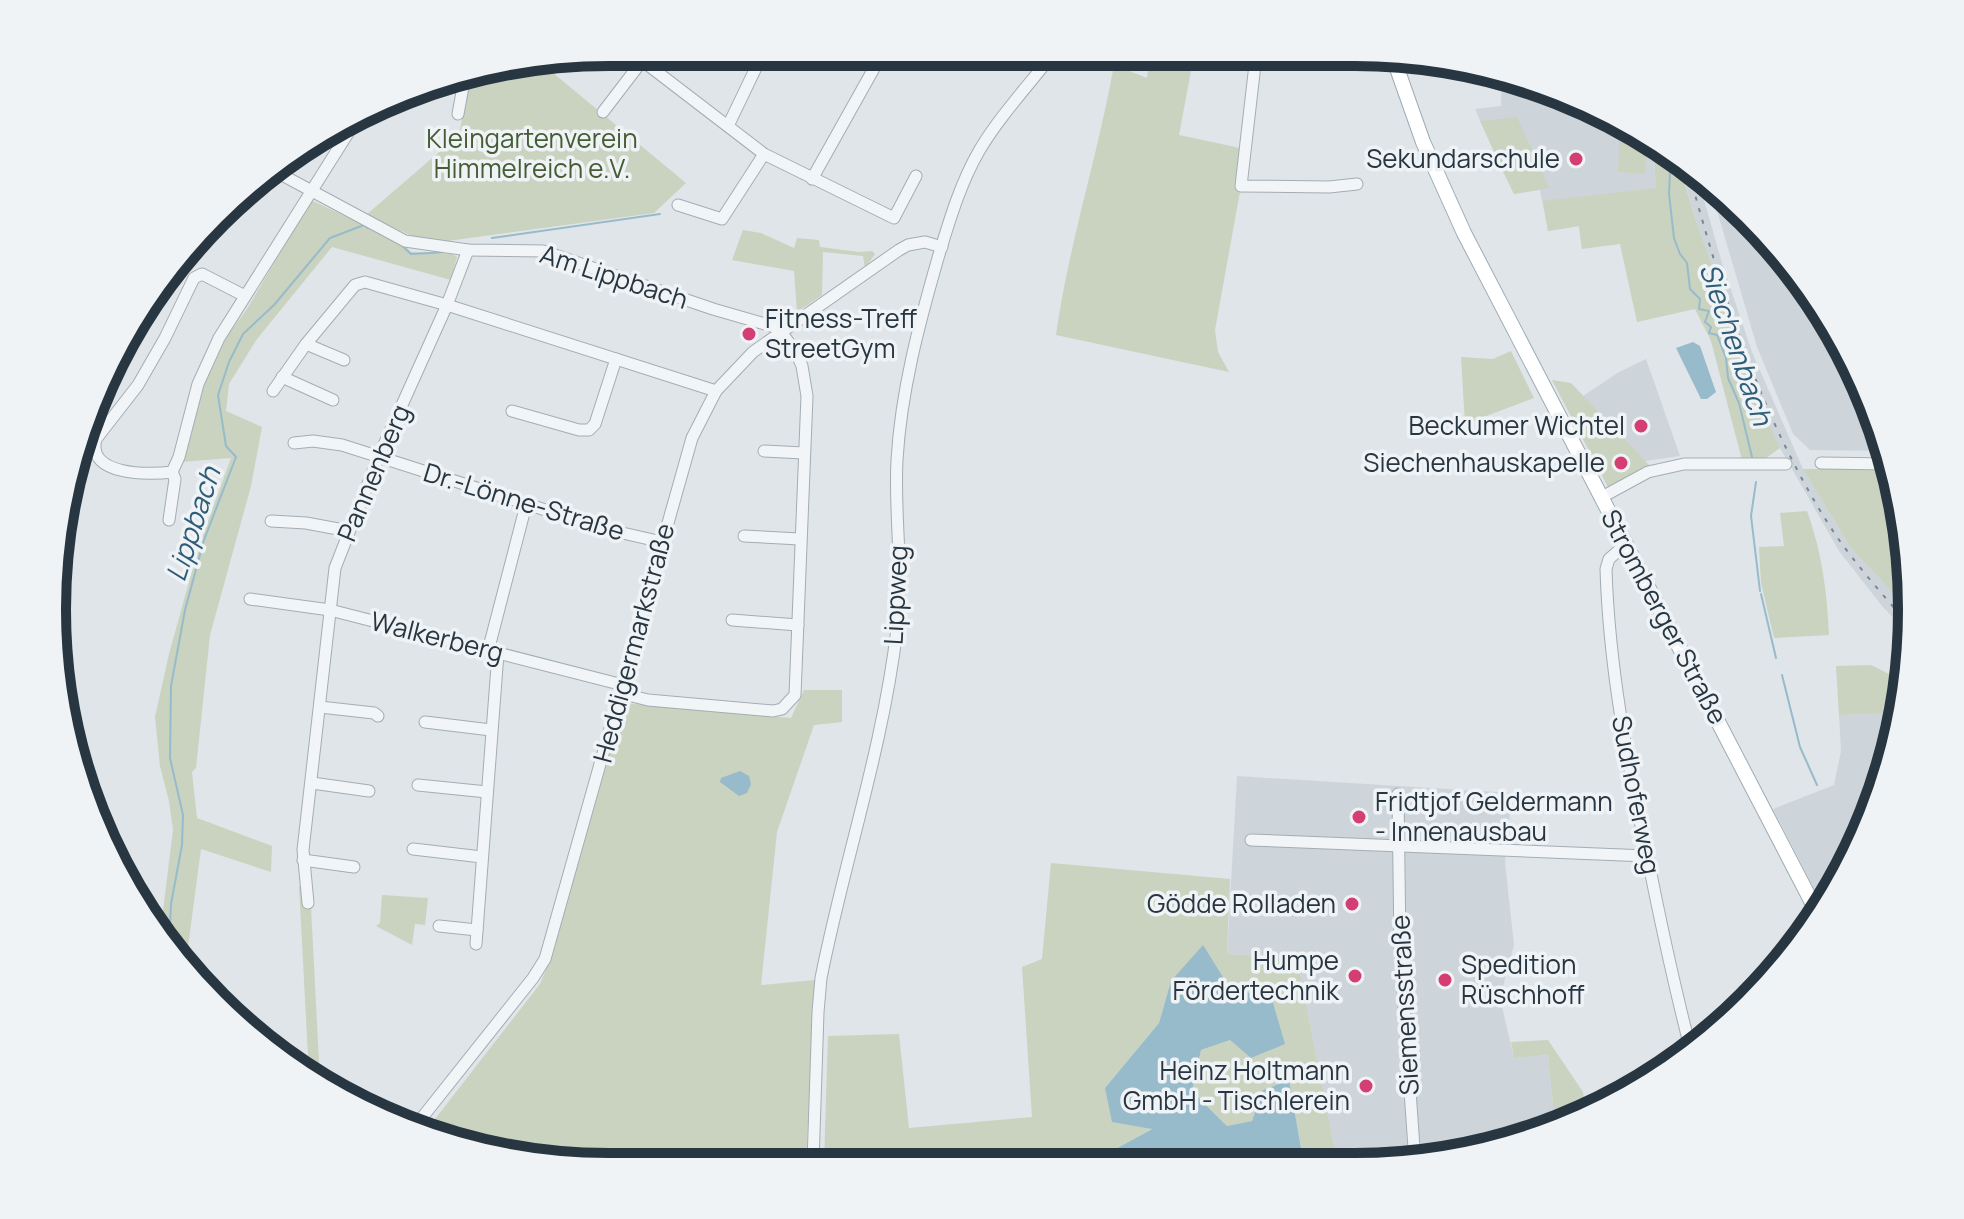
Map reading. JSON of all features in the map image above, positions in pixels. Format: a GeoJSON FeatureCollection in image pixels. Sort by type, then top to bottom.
{"type":"FeatureCollection","features":[{"type":"Feature","properties":{"kind":"main road","name":"Stromberger Straße"},"geometry":{"type":"LineString","coordinates":[[1397,68],[1423,142],[1464,233],[1812,902]]}},
{"type":"Feature","properties":{"kind":"street"},"geometry":{"type":"LineString","coordinates":[[603,112],[642,66]]}},
{"type":"Feature","properties":{"kind":"street"},"geometry":{"type":"LineString","coordinates":[[649,66],[764,154],[894,218],[916,176]]}},
{"type":"Feature","properties":{"kind":"street"},"geometry":{"type":"LineString","coordinates":[[728,126],[757,66]]}},
{"type":"Feature","properties":{"kind":"street"},"geometry":{"type":"LineString","coordinates":[[812,179],[875,66]]}},
{"type":"Feature","properties":{"kind":"street","name":"Lippweg"},"geometry":{"type":"LineString","coordinates":[[813,1153],[821,978],[887,700],[898,612],[899,433],[914,351],[961,188],[979,150],[1044,66]]}},
{"type":"Feature","properties":{"kind":"street"},"geometry":{"type":"LineString","coordinates":[[1255,66],[1241,186],[1329,187],[1357,184]]}},
{"type":"Feature","properties":{"kind":"street"},"geometry":{"type":"LineString","coordinates":[[458,114],[463,87]]}},
{"type":"Feature","properties":{"kind":"street"},"geometry":{"type":"LineString","coordinates":[[169,520],[175,479],[172,472],[198,384],[219,338],[348,134]]}},
{"type":"Feature","properties":{"kind":"street"},"geometry":{"type":"LineString","coordinates":[[678,205],[722,219],[764,154]]}},
{"type":"Feature","properties":{"kind":"street","name":"Am Lippbach"},"geometry":{"type":"LineString","coordinates":[[283,176],[405,241],[468,250],[543,251],[772,326],[781,332]]}},
{"type":"Feature","properties":{"kind":"street","name":"Heddigermarkstraße"},"geometry":{"type":"LineString","coordinates":[[421,1119],[545,959],[692,438],[716,391],[753,352],[899,250],[925,242],[942,247]]}},
{"type":"Feature","properties":{"kind":"street","name":"Pannenberg"},"geometry":{"type":"LineString","coordinates":[[308,903],[303,860],[335,568],[379,456],[447,305],[468,250]]}},
{"type":"Feature","properties":{"kind":"street"},"geometry":{"type":"LineString","coordinates":[[172,472],[152,475],[116,469],[100,459],[95,443],[138,385],[196,275],[202,274],[245,296]]}},
{"type":"Feature","properties":{"kind":"street"},"geometry":{"type":"LineString","coordinates":[[273,391],[306,344],[355,285],[365,282],[716,391]]}},
{"type":"Feature","properties":{"kind":"street"},"geometry":{"type":"LineString","coordinates":[[732,620],[798,625],[807,396],[796,352],[781,332]]}},
{"type":"Feature","properties":{"kind":"street"},"geometry":{"type":"LineString","coordinates":[[306,344],[344,360]]}},
{"type":"Feature","properties":{"kind":"street"},"geometry":{"type":"LineString","coordinates":[[512,411],[589,430],[595,424],[616,359]]}},
{"type":"Feature","properties":{"kind":"street"},"geometry":{"type":"LineString","coordinates":[[282,377],[333,400]]}},
{"type":"Feature","properties":{"kind":"street","name":"Dr.-Lönne-Straße"},"geometry":{"type":"LineString","coordinates":[[294,443],[313,441],[342,445],[605,529],[662,542]]}},
{"type":"Feature","properties":{"kind":"street"},"geometry":{"type":"LineString","coordinates":[[764,451],[804,453]]}},
{"type":"Feature","properties":{"kind":"street"},"geometry":{"type":"LineString","coordinates":[[1821,463],[1877,464]]}},
{"type":"Feature","properties":{"kind":"street"},"geometry":{"type":"LineString","coordinates":[[1602,497],[1648,472],[1684,464],[1786,464]]}},
{"type":"Feature","properties":{"kind":"street"},"geometry":{"type":"LineString","coordinates":[[476,944],[491,730],[493,652],[526,505]]}},
{"type":"Feature","properties":{"kind":"street"},"geometry":{"type":"LineString","coordinates":[[271,521],[349,531]]}},
{"type":"Feature","properties":{"kind":"street"},"geometry":{"type":"LineString","coordinates":[[744,536],[800,539]]}},
{"type":"Feature","properties":{"kind":"street","name":"Sudhoferweg"},"geometry":{"type":"LineString","coordinates":[[1626,544],[1609,559],[1606,569],[1621,720],[1673,982],[1688,1039]]}},
{"type":"Feature","properties":{"kind":"street","name":"Walkerberg"},"geometry":{"type":"LineString","coordinates":[[250,599],[330,610],[493,652],[663,701],[773,711],[782,709],[795,695],[798,625]]}},
{"type":"Feature","properties":{"kind":"street"},"geometry":{"type":"LineString","coordinates":[[320,707],[378,716]]}},
{"type":"Feature","properties":{"kind":"street"},"geometry":{"type":"LineString","coordinates":[[425,722],[491,730]]}},
{"type":"Feature","properties":{"kind":"street"},"geometry":{"type":"LineString","coordinates":[[312,783],[369,791]]}},
{"type":"Feature","properties":{"kind":"street"},"geometry":{"type":"LineString","coordinates":[[418,785],[487,792]]}},
{"type":"Feature","properties":{"kind":"street","name":"Siemensstraße"},"geometry":{"type":"LineString","coordinates":[[1398,794],[1400,948],[1414,1149]]}},
{"type":"Feature","properties":{"kind":"street"},"geometry":{"type":"LineString","coordinates":[[1251,840],[1647,856]]}},
{"type":"Feature","properties":{"kind":"street"},"geometry":{"type":"LineString","coordinates":[[413,849],[482,857]]}},
{"type":"Feature","properties":{"kind":"street"},"geometry":{"type":"LineString","coordinates":[[303,860],[354,867]]}},
{"type":"Feature","properties":{"kind":"street"},"geometry":{"type":"LineString","coordinates":[[439,926],[477,930]]}},
{"type":"Feature","properties":{"kind":"shaded area","name":"Sekundarschule"},"geometry":{"type":"Polygon","coordinates":[[[1502,87],[1562,107],[1595,122],[1654,157],[1656,188],[1582,249],[1579,226],[1548,231],[1540,190],[1514,194],[1475,109],[1501,106],[1502,87]]]}},
{"type":"Feature","properties":{"kind":"shaded area"},"geometry":{"type":"Polygon","coordinates":[[[1684,177],[1702,192],[1752,352],[1803,469],[1851,548],[1898,598],[1898,622],[1839,551],[1780,448],[1732,334],[1684,177]]]}},
{"type":"Feature","properties":{"kind":"shaded area"},"geometry":{"type":"Polygon","coordinates":[[[1715,202],[1763,251],[1806,308],[1842,369],[1874,451],[1810,450],[1793,434],[1757,347],[1715,202]]]}},
{"type":"Feature","properties":{"kind":"shaded area","name":"Beckumer Wichtel"},"geometry":{"type":"Polygon","coordinates":[[[1646,359],[1680,456],[1645,461],[1583,396],[1619,372],[1646,359]]]}},
{"type":"Feature","properties":{"kind":"shaded area"},"geometry":{"type":"Polygon","coordinates":[[[1888,713],[1857,817],[1817,894],[1773,809],[1834,785],[1841,751],[1839,715],[1888,713]]]}},
{"type":"Feature","properties":{"kind":"shaded area"},"geometry":{"type":"Polygon","coordinates":[[[1237,776],[1512,793],[1505,862],[1514,945],[1500,998],[1514,1058],[1548,1055],[1554,1115],[1461,1143],[1390,1152],[1335,1153],[1297,958],[1227,954],[1237,776]]]}},
{"type":"Feature","properties":{"kind":"green space"},"geometry":{"type":"Polygon","coordinates":[[[1114,66],[1147,78],[1148,66],[1192,66],[1179,135],[1240,148],[1241,186],[1215,330],[1218,352],[1229,372],[1056,335],[1068,267],[1114,66]]]}},
{"type":"Feature","properties":{"kind":"green space","name":"Kleingartenverein Himmelreich e.V."},"geometry":{"type":"Polygon","coordinates":[[[549,70],[686,183],[654,213],[440,242],[421,240],[366,215],[459,135],[468,85],[503,76],[549,70]]]}},
{"type":"Feature","properties":{"kind":"green space"},"geometry":{"type":"Polygon","coordinates":[[[1517,117],[1549,188],[1514,194],[1480,121],[1517,117]]]}},
{"type":"Feature","properties":{"kind":"green space"},"geometry":{"type":"Polygon","coordinates":[[[1620,135],[1646,151],[1645,174],[1618,172],[1620,135]]]}},
{"type":"Feature","properties":{"kind":"green space"},"geometry":{"type":"Polygon","coordinates":[[[1654,157],[1684,177],[1737,342],[1780,448],[1759,463],[1742,460],[1711,341],[1695,309],[1637,322],[1620,244],[1582,249],[1579,226],[1548,231],[1543,201],[1656,188],[1654,157]]]}},
{"type":"Feature","properties":{"kind":"green space"},"geometry":{"type":"Polygon","coordinates":[[[311,200],[403,244],[411,252],[452,254],[457,257],[451,280],[332,247],[257,339],[229,384],[226,411],[262,427],[251,486],[210,635],[196,768],[192,772],[197,818],[272,846],[271,872],[201,849],[187,951],[162,917],[173,830],[160,766],[155,717],[199,546],[231,458],[181,462],[204,386],[227,336],[247,309],[311,200]]]}},
{"type":"Feature","properties":{"kind":"green space"},"geometry":{"type":"Polygon","coordinates":[[[743,230],[761,233],[794,248],[797,238],[819,240],[820,247],[872,251],[875,254],[865,268],[863,256],[823,252],[822,295],[797,312],[794,271],[732,260],[743,230]]]}},
{"type":"Feature","properties":{"kind":"green space"},"geometry":{"type":"Polygon","coordinates":[[[1511,351],[1534,398],[1465,424],[1461,357],[1493,359],[1511,351]]]}},
{"type":"Feature","properties":{"kind":"green space"},"geometry":{"type":"Polygon","coordinates":[[[1552,380],[1571,383],[1653,469],[1608,487],[1552,380]]]}},
{"type":"Feature","properties":{"kind":"green space"},"geometry":{"type":"Polygon","coordinates":[[[1803,469],[1879,469],[1888,503],[1898,598],[1851,548],[1803,469]]]}},
{"type":"Feature","properties":{"kind":"green space"},"geometry":{"type":"Polygon","coordinates":[[[1807,511],[1823,572],[1829,635],[1774,638],[1761,583],[1759,547],[1784,546],[1780,513],[1807,511]]]}},
{"type":"Feature","properties":{"kind":"green space"},"geometry":{"type":"Polygon","coordinates":[[[1871,665],[1893,676],[1888,713],[1839,715],[1836,666],[1871,665]]]}},
{"type":"Feature","properties":{"kind":"green space"},"geometry":{"type":"Polygon","coordinates":[[[804,690],[842,690],[842,722],[814,725],[777,832],[761,985],[815,980],[806,1153],[574,1152],[503,1143],[432,1123],[540,984],[552,955],[624,703],[791,718],[804,690]]]}},
{"type":"Feature","properties":{"kind":"green space"},"geometry":{"type":"Polygon","coordinates":[[[1051,863],[1230,879],[1227,954],[1297,958],[1335,1153],[1302,1153],[1289,1080],[1263,1090],[1252,1121],[1227,1126],[1192,1090],[1201,1050],[1230,1040],[1231,990],[1171,981],[1159,1023],[1105,1088],[1153,1128],[1110,1153],[824,1153],[828,1036],[899,1034],[909,1128],[1032,1117],[1022,967],[1042,959],[1051,863]]]}},
{"type":"Feature","properties":{"kind":"green space"},"geometry":{"type":"Polygon","coordinates":[[[299,886],[309,892],[311,908],[319,1068],[308,1061],[299,886]]]}},
{"type":"Feature","properties":{"kind":"green space"},"geometry":{"type":"Polygon","coordinates":[[[382,895],[428,898],[425,925],[415,924],[412,945],[376,926],[380,923],[382,895]]]}},
{"type":"Feature","properties":{"kind":"green space"},"geometry":{"type":"Polygon","coordinates":[[[1548,1040],[1583,1092],[1584,1102],[1554,1115],[1548,1055],[1514,1058],[1511,1042],[1548,1040]]]}},
{"type":"Feature","properties":{"kind":"water"},"geometry":{"type":"Polygon","coordinates":[[[1693,342],[1700,346],[1716,392],[1707,399],[1701,399],[1676,348],[1693,342]]]}},
{"type":"Feature","properties":{"kind":"water"},"geometry":{"type":"Polygon","coordinates":[[[740,771],[749,776],[751,784],[747,793],[739,796],[720,782],[721,778],[740,771]]]}},
{"type":"Feature","properties":{"kind":"water"},"geometry":{"type":"Polygon","coordinates":[[[1203,945],[1231,990],[1271,996],[1285,1044],[1251,1058],[1230,1040],[1201,1050],[1192,1091],[1227,1126],[1252,1121],[1263,1090],[1289,1080],[1302,1153],[1110,1153],[1152,1129],[1112,1122],[1105,1088],[1159,1023],[1171,981],[1203,945]]]}},
{"type":"Feature","properties":{"kind":"waterway","name":"Siechenbach"},"geometry":{"type":"LineString","coordinates":[[1669,167],[1674,238],[1687,263],[1690,289],[1700,299],[1699,309],[1709,311],[1705,322],[1711,327],[1709,333],[1717,335],[1726,358],[1728,378],[1739,403],[1752,457]]}},
{"type":"Feature","properties":{"kind":"waterway","name":"Lippbach"},"geometry":{"type":"LineString","coordinates":[[492,238],[660,214]]}},
{"type":"Feature","properties":{"kind":"waterway","name":"Lippbach"},"geometry":{"type":"LineString","coordinates":[[170,928],[182,845],[183,815],[170,758],[171,686],[185,610],[204,540],[236,457],[226,446],[218,395],[243,334],[274,305],[330,238],[364,225],[368,228]]}},
{"type":"Feature","properties":{"kind":"waterway","name":"Lippbach"},"geometry":{"type":"LineString","coordinates":[[399,243],[411,254],[448,252]]}},
{"type":"Feature","properties":{"kind":"waterway","name":"Siechenbach"},"geometry":{"type":"LineString","coordinates":[[1756,482],[1751,516],[1760,591]]}},
{"type":"Feature","properties":{"kind":"waterway","name":"Siechenbach"},"geometry":{"type":"LineString","coordinates":[[1761,594],[1776,658]]}},
{"type":"Feature","properties":{"kind":"waterway","name":"Siechenbach"},"geometry":{"type":"LineString","coordinates":[[1782,675],[1800,747],[1817,785]]}},
{"type":"Feature","properties":{"kind":"railway"},"geometry":{"type":"LineString","coordinates":[[1692,184],[1745,352],[1784,444],[1833,531],[1898,612]]}},
{"type":"Feature","properties":{"kind":"place","name":"Sekundarschule"},"geometry":{"type":"Point","coordinates":[1576,159]}},
{"type":"Feature","properties":{"kind":"place","name":"Fitness-Treff StreetGym"},"geometry":{"type":"Point","coordinates":[749,334]}},
{"type":"Feature","properties":{"kind":"place","name":"Beckumer Wichtel"},"geometry":{"type":"Point","coordinates":[1641,426]}},
{"type":"Feature","properties":{"kind":"place","name":"Siechenhauskapelle"},"geometry":{"type":"Point","coordinates":[1621,463]}},
{"type":"Feature","properties":{"kind":"place","name":"Fridtjof Geldermann - Innenausbau"},"geometry":{"type":"Point","coordinates":[1359,817]}},
{"type":"Feature","properties":{"kind":"place","name":"Gödde Rolladen"},"geometry":{"type":"Point","coordinates":[1352,904]}},
{"type":"Feature","properties":{"kind":"place","name":"Humpe Fördertechnik"},"geometry":{"type":"Point","coordinates":[1355,976]}},
{"type":"Feature","properties":{"kind":"place","name":"Spedition Rüschhoff"},"geometry":{"type":"Point","coordinates":[1445,980]}},
{"type":"Feature","properties":{"kind":"place","name":"Heinz Holtmann GmbH - Tischlerein"},"geometry":{"type":"Point","coordinates":[1366,1086]}}]}
